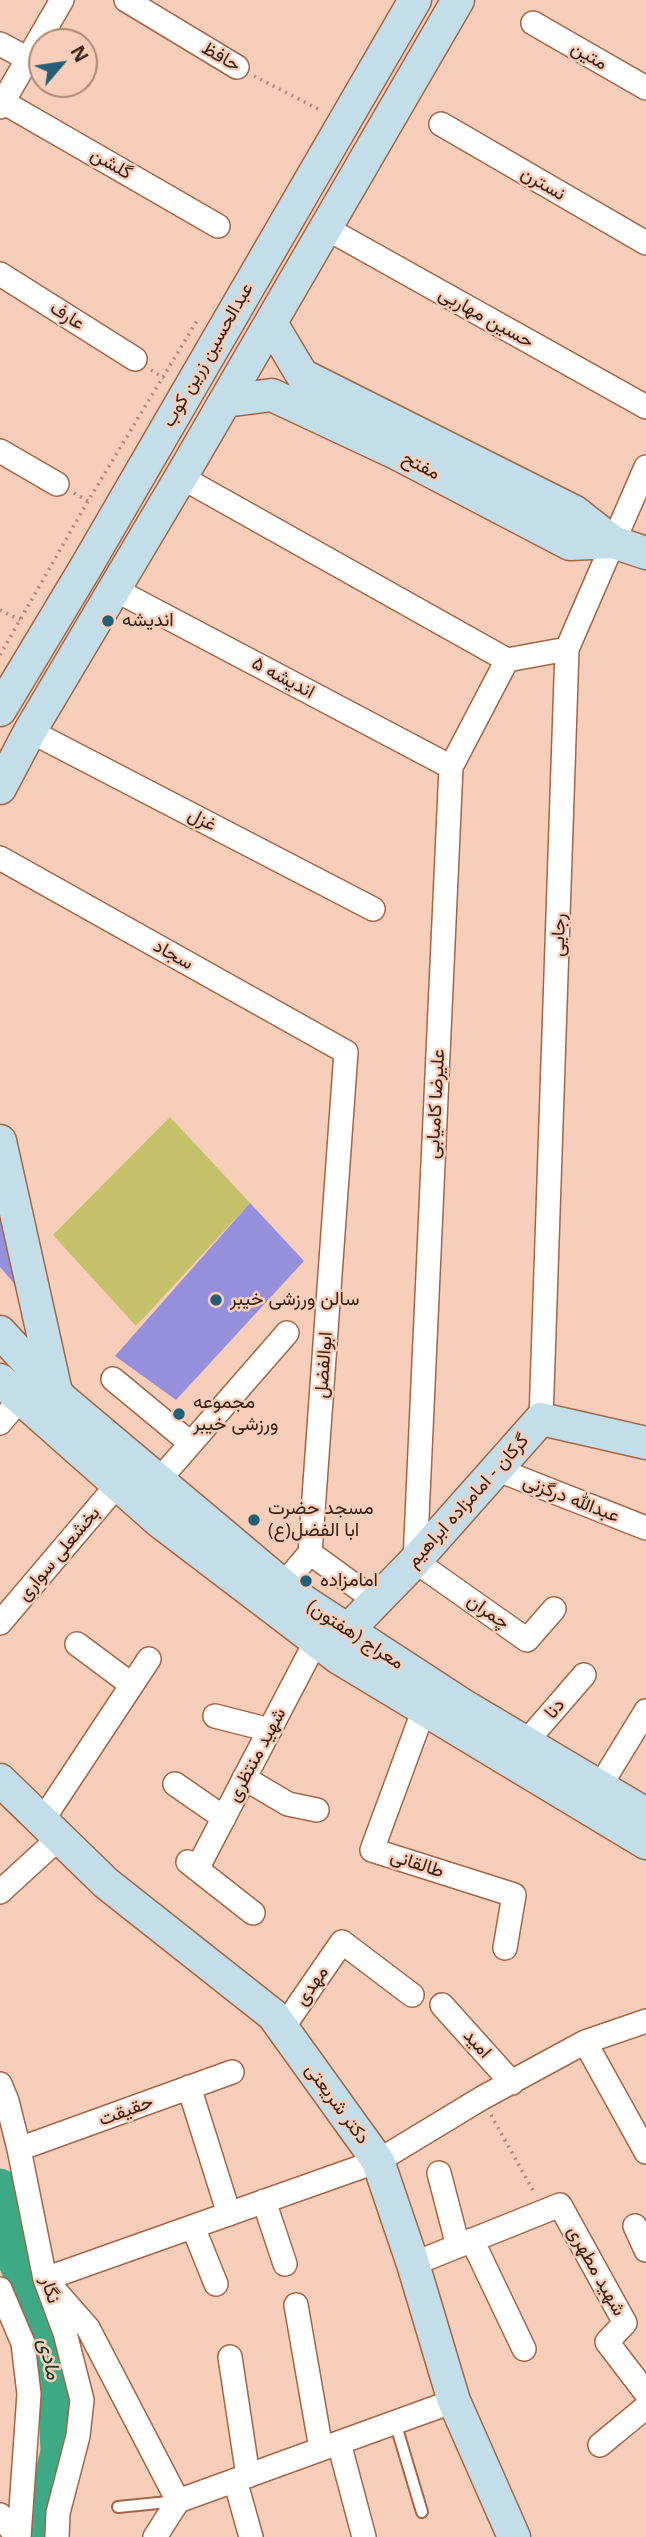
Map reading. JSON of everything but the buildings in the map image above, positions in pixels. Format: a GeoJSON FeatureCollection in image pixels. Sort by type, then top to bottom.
{"type":"FeatureCollection","features":[{"type":"Feature","properties":{"kind":"main road","name":"عبدالحسین زرین کوب"},"geometry":{"type":"LineString","coordinates":[[0,710],[415,0]]}},
{"type":"Feature","properties":{"kind":"main road"},"geometry":{"type":"LineString","coordinates":[[0,788],[30,731],[458,0]]}},
{"type":"Feature","properties":{"kind":"main road","name":"مفتح"},"geometry":{"type":"LineString","coordinates":[[271,323],[302,375],[575,512],[613,542],[646,553]]}},
{"type":"Feature","properties":{"kind":"main road","name":"مفتح"},"geometry":{"type":"LineString","coordinates":[[225,401],[272,395],[398,454],[570,544],[613,542]]}},
{"type":"Feature","properties":{"kind":"main road"},"geometry":{"type":"LineString","coordinates":[[0,1142],[57,1393]]}},
{"type":"Feature","properties":{"kind":"main road","name":"معراج (هفتون)"},"geometry":{"type":"LineString","coordinates":[[0,1332],[57,1393],[283,1585],[348,1630],[600,1786],[645,1833]]}},
{"type":"Feature","properties":{"kind":"main road","name":"معراج (هفتون)"},"geometry":{"type":"LineString","coordinates":[[10,1389],[159,1521],[339,1658],[645,1833]]}},
{"type":"Feature","properties":{"kind":"main road","name":"گرکان - امامزاده ابراهیم"},"geometry":{"type":"LineString","coordinates":[[348,1630],[415,1561],[541,1419],[646,1443]]}},
{"type":"Feature","properties":{"kind":"main road","name":"دکتر شریعتی"},"geometry":{"type":"LineString","coordinates":[[0,1781],[106,1883],[273,2015],[378,2161],[413,2264],[454,2400],[514,2537]]}},
{"type":"Feature","properties":{"kind":"street"},"geometry":{"type":"LineString","coordinates":[[46,28],[62,0]]}},
{"type":"Feature","properties":{"kind":"street","name":"حافظ"},"geometry":{"type":"LineString","coordinates":[[125,0],[237,67]]}},
{"type":"Feature","properties":{"kind":"street","name":"متین"},"geometry":{"type":"LineString","coordinates":[[533,23],[646,88]]}},
{"type":"Feature","properties":{"kind":"street"},"geometry":{"type":"LineString","coordinates":[[0,44],[28,60],[2,104]]}},
{"type":"Feature","properties":{"kind":"street","name":"گلشن"},"geometry":{"type":"LineString","coordinates":[[2,104],[218,226]]}},
{"type":"Feature","properties":{"kind":"street","name":"نسترن"},"geometry":{"type":"LineString","coordinates":[[441,124],[646,243]]}},
{"type":"Feature","properties":{"kind":"street","name":"حسین مهاربی"},"geometry":{"type":"LineString","coordinates":[[326,228],[646,407]]}},
{"type":"Feature","properties":{"kind":"street","name":"عارف"},"geometry":{"type":"LineString","coordinates":[[0,274],[135,359]]}},
{"type":"Feature","properties":{"kind":"street"},"geometry":{"type":"LineString","coordinates":[[0,451],[57,484]]}},
{"type":"Feature","properties":{"kind":"street","name":"رجایی"},"geometry":{"type":"LineString","coordinates":[[541,1419],[568,649],[646,467]]}},
{"type":"Feature","properties":{"kind":"street"},"geometry":{"type":"LineString","coordinates":[[181,477],[507,660],[568,649]]}},
{"type":"Feature","properties":{"kind":"street","name":"اندیشه ۵"},"geometry":{"type":"LineString","coordinates":[[114,589],[451,768]]}},
{"type":"Feature","properties":{"kind":"street","name":"علیرضا کامیابی"},"geometry":{"type":"LineString","coordinates":[[415,1561],[451,768],[507,660]]}},
{"type":"Feature","properties":{"kind":"street","name":"غزل"},"geometry":{"type":"LineString","coordinates":[[30,731],[373,909]]}},
{"type":"Feature","properties":{"kind":"street","name":"سجاد"},"geometry":{"type":"LineString","coordinates":[[0,858],[346,1052]]}},
{"type":"Feature","properties":{"kind":"street","name":"ابوالفضل"},"geometry":{"type":"LineString","coordinates":[[310,1553],[346,1052]]}},
{"type":"Feature","properties":{"kind":"street"},"geometry":{"type":"LineString","coordinates":[[159,1480],[287,1333]]}},
{"type":"Feature","properties":{"kind":"street"},"geometry":{"type":"LineString","coordinates":[[113,1379],[183,1437]]}},
{"type":"Feature","properties":{"kind":"street"},"geometry":{"type":"LineString","coordinates":[[0,1423],[10,1389]]}},
{"type":"Feature","properties":{"kind":"street","name":"عبدالله درگزنی"},"geometry":{"type":"LineString","coordinates":[[496,1469],[646,1528]]}},
{"type":"Feature","properties":{"kind":"street","name":"بخشعلی سواری"},"geometry":{"type":"LineString","coordinates":[[0,1623],[118,1484]]}},
{"type":"Feature","properties":{"kind":"street"},"geometry":{"type":"LineString","coordinates":[[283,1585],[310,1553],[376,1601]]}},
{"type":"Feature","properties":{"kind":"street","name":"چمران"},"geometry":{"type":"LineString","coordinates":[[415,1561],[527,1640],[554,1609]]}},
{"type":"Feature","properties":{"kind":"street","name":"شهید منتظری"},"geometry":{"type":"LineString","coordinates":[[253,1913],[192,1865],[224,1818],[316,1640]]}},
{"type":"Feature","properties":{"kind":"street"},"geometry":{"type":"LineString","coordinates":[[77,1644],[132,1685]]}},
{"type":"Feature","properties":{"kind":"street"},"geometry":{"type":"LineString","coordinates":[[0,1892],[51,1830],[149,1658]]}},
{"type":"Feature","properties":{"kind":"street","name":"دنا"},"geometry":{"type":"LineString","coordinates":[[526,1742],[584,1675]]}},
{"type":"Feature","properties":{"kind":"street","name":"طالقانی"},"geometry":{"type":"LineString","coordinates":[[424,1709],[372,1850],[514,1895],[505,1948]]}},
{"type":"Feature","properties":{"kind":"street"},"geometry":{"type":"LineString","coordinates":[[600,1786],[646,1711]]}},
{"type":"Feature","properties":{"kind":"street"},"geometry":{"type":"LineString","coordinates":[[215,1716],[270,1730]]}},
{"type":"Feature","properties":{"kind":"street"},"geometry":{"type":"LineString","coordinates":[[244,1778],[288,1804],[317,1810]]}},
{"type":"Feature","properties":{"kind":"street"},"geometry":{"type":"LineString","coordinates":[[175,1784],[224,1818]]}},
{"type":"Feature","properties":{"kind":"street","name":"مهدی"},"geometry":{"type":"LineString","coordinates":[[282,2029],[342,1942],[412,1995]]}},
{"type":"Feature","properties":{"kind":"street","name":"امید"},"geometry":{"type":"LineString","coordinates":[[442,2005],[512,2082]]}},
{"type":"Feature","properties":{"kind":"street"},"geometry":{"type":"LineString","coordinates":[[178,2501],[88,2328],[45,2279],[378,2161],[482,2098],[585,2042],[646,2021]]}},
{"type":"Feature","properties":{"kind":"street"},"geometry":{"type":"LineString","coordinates":[[585,2042],[646,2152]]}},
{"type":"Feature","properties":{"kind":"street","name":"حقیقت"},"geometry":{"type":"LineString","coordinates":[[19,2149],[232,2072]]}},
{"type":"Feature","properties":{"kind":"street","name":"نگار"},"geometry":{"type":"LineString","coordinates":[[0,2084],[19,2149],[45,2279],[65,2333],[82,2400],[78,2436],[58,2514],[57,2537]]}},
{"type":"Feature","properties":{"kind":"street"},"geometry":{"type":"LineString","coordinates":[[189,2087],[229,2214]]}},
{"type":"Feature","properties":{"kind":"street"},"geometry":{"type":"LineString","coordinates":[[439,2173],[465,2243],[524,2349]]}},
{"type":"Feature","properties":{"kind":"street"},"geometry":{"type":"LineString","coordinates":[[264,2202],[285,2264]]}},
{"type":"Feature","properties":{"kind":"street","name":"شهید مطهری"},"geometry":{"type":"LineString","coordinates":[[413,2264],[560,2204],[625,2323],[607,2342],[646,2393]]}},
{"type":"Feature","properties":{"kind":"street"},"geometry":{"type":"LineString","coordinates":[[635,2226],[646,2250]]}},
{"type":"Feature","properties":{"kind":"street"},"geometry":{"type":"LineString","coordinates":[[193,2227],[216,2284]]}},
{"type":"Feature","properties":{"kind":"street"},"geometry":{"type":"LineString","coordinates":[[0,2289],[23,2343],[29,2394],[18,2537]]}},
{"type":"Feature","properties":{"kind":"street"},"geometry":{"type":"LineString","coordinates":[[296,2305],[330,2446],[364,2537]]}},
{"type":"Feature","properties":{"kind":"street"},"geometry":{"type":"LineString","coordinates":[[230,2357],[242,2478],[251,2537]]}},
{"type":"Feature","properties":{"kind":"street"},"geometry":{"type":"LineString","coordinates":[[155,2537],[178,2501],[454,2400]]}},
{"type":"Feature","properties":{"kind":"street"},"geometry":{"type":"LineString","coordinates":[[600,2445],[646,2407]]}},
{"type":"Feature","properties":{"kind":"street"},"geometry":{"type":"LineString","coordinates":[[0,2515],[18,2537]]}},
{"type":"Feature","properties":{"kind":"lane"},"geometry":{"type":"LineString","coordinates":[[395,2422],[422,2512]]}},
{"type":"Feature","properties":{"kind":"lane"},"geometry":{"type":"LineString","coordinates":[[118,2507],[178,2501]]}},
{"type":"Feature","properties":{"kind":"path","name":"حافظ"},"geometry":{"type":"LineString","coordinates":[[237,67],[320,110]]}},
{"type":"Feature","properties":{"kind":"path"},"geometry":{"type":"LineString","coordinates":[[0,655],[88,501],[203,311]]}},
{"type":"Feature","properties":{"kind":"path"},"geometry":{"type":"LineString","coordinates":[[0,610],[20,620]]}},
{"type":"Feature","properties":{"kind":"path"},"geometry":{"type":"LineString","coordinates":[[482,2098],[545,2211]]}},
{"type":"Feature","properties":{"kind":"shaded area"},"geometry":{"type":"Polygon","coordinates":[[[170,1117],[250,1203],[136,1326],[53,1235],[170,1117]]]}},
{"type":"Feature","properties":{"kind":"waterway","name":"مادی"},"geometry":{"type":"LineString","coordinates":[[0,2186],[13,2256],[34,2302],[55,2376],[58,2452],[39,2537]]}},
{"type":"Feature","properties":{"kind":"place","name":"اندیشه"},"geometry":{"type":"Point","coordinates":[108,621]}},
{"type":"Feature","properties":{"kind":"place","name":"سالن ورزشی خیبر"},"geometry":{"type":"Point","coordinates":[216,1300]}},
{"type":"Feature","properties":{"kind":"place","name":"مجموعه ورزشی خیبر"},"geometry":{"type":"Point","coordinates":[179,1414]}},
{"type":"Feature","properties":{"kind":"place","name":"مسجد حضرت ابا الفضل(ع)"},"geometry":{"type":"Point","coordinates":[254,1520]}},
{"type":"Feature","properties":{"kind":"place","name":"امامزاده"},"geometry":{"type":"Point","coordinates":[306,1581]}}]}
